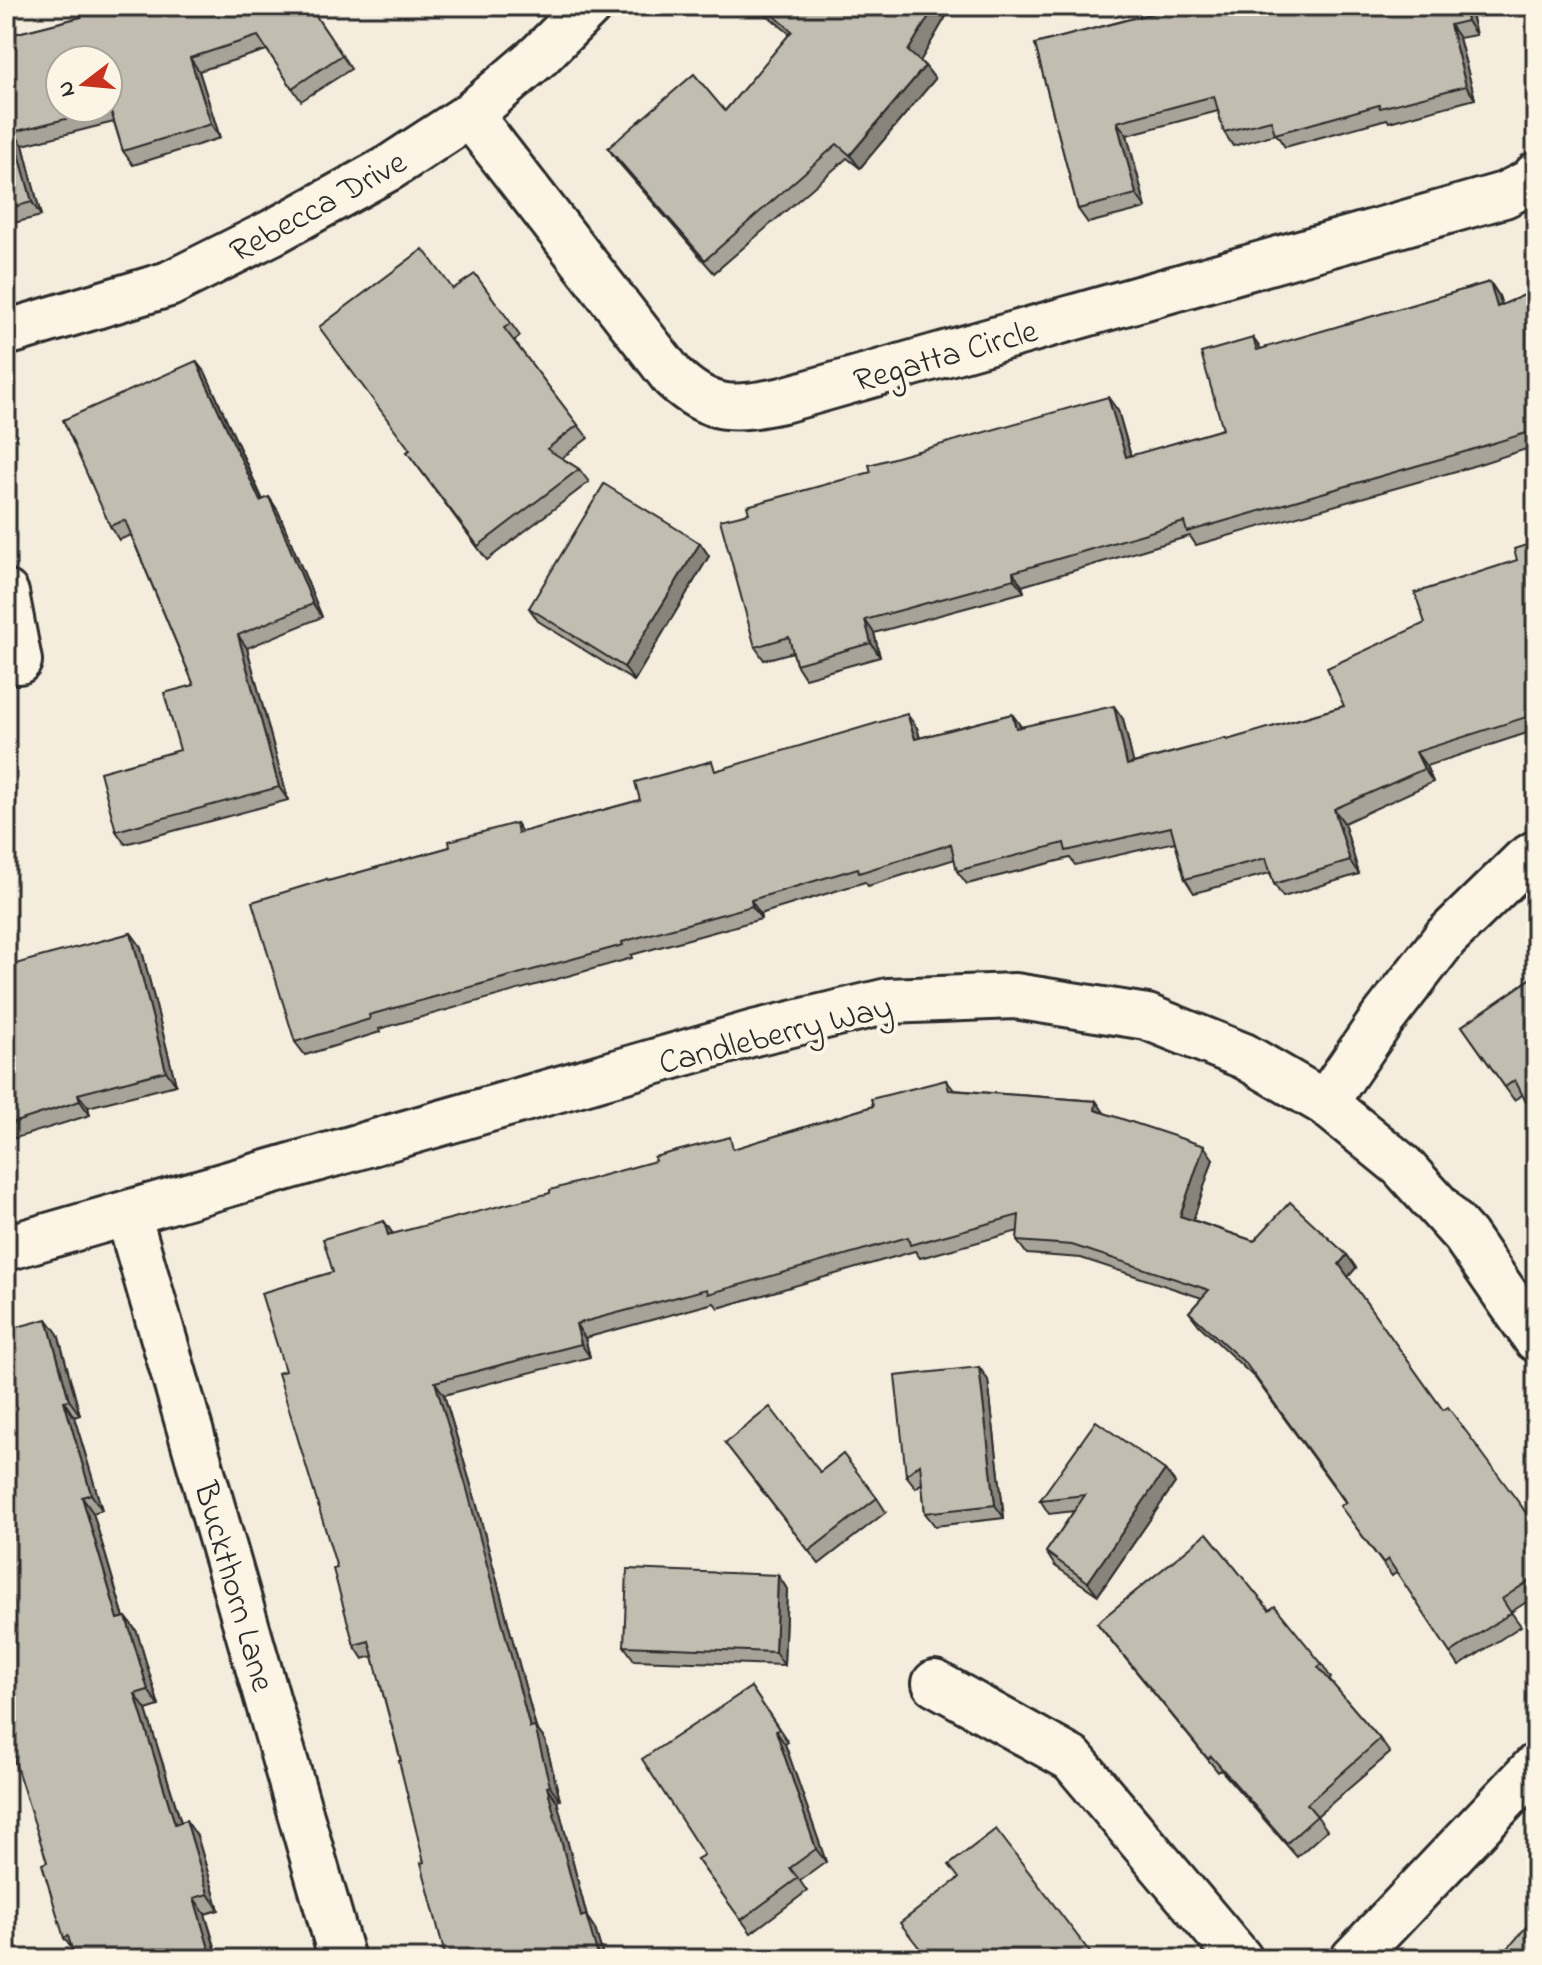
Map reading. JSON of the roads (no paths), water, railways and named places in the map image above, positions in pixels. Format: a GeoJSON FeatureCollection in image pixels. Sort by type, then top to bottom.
{"type":"FeatureCollection","features":[{"type":"Feature","properties":{"kind":"street","name":"Rebecca Drive"},"geometry":{"type":"LineString","coordinates":[[6,333],[169,284],[389,168],[470,115],[540,55],[589,6]]}},
{"type":"Feature","properties":{"kind":"street","name":"Regatta Circle"},"geometry":{"type":"LineString","coordinates":[[470,115],[673,377],[692,395],[712,405],[748,407],[783,400],[1504,195],[1532,181],[1536,175]]}},
{"type":"Feature","properties":{"kind":"street"},"geometry":{"type":"LineString","coordinates":[[6,593],[19,661]]}},
{"type":"Feature","properties":{"kind":"street"},"geometry":{"type":"LineString","coordinates":[[1325,1103],[1381,1021],[1446,937],[1536,853]]}},
{"type":"Feature","properties":{"kind":"street","name":"Candleberry Way"},"geometry":{"type":"LineString","coordinates":[[6,1248],[754,1033],[888,1001],[1015,996],[1147,1017],[1244,1056],[1325,1103],[1402,1166],[1465,1236],[1536,1339]]}},
{"type":"Feature","properties":{"kind":"street","name":"Buckthorn Lane"},"geometry":{"type":"LineString","coordinates":[[128,1214],[342,1959]]}},
{"type":"Feature","properties":{"kind":"street"},"geometry":{"type":"LineString","coordinates":[[935,1683],[1072,1759],[1240,1959]]}},
{"type":"Feature","properties":{"kind":"street"},"geometry":{"type":"LineString","coordinates":[[1353,1959],[1536,1766]]}}]}
